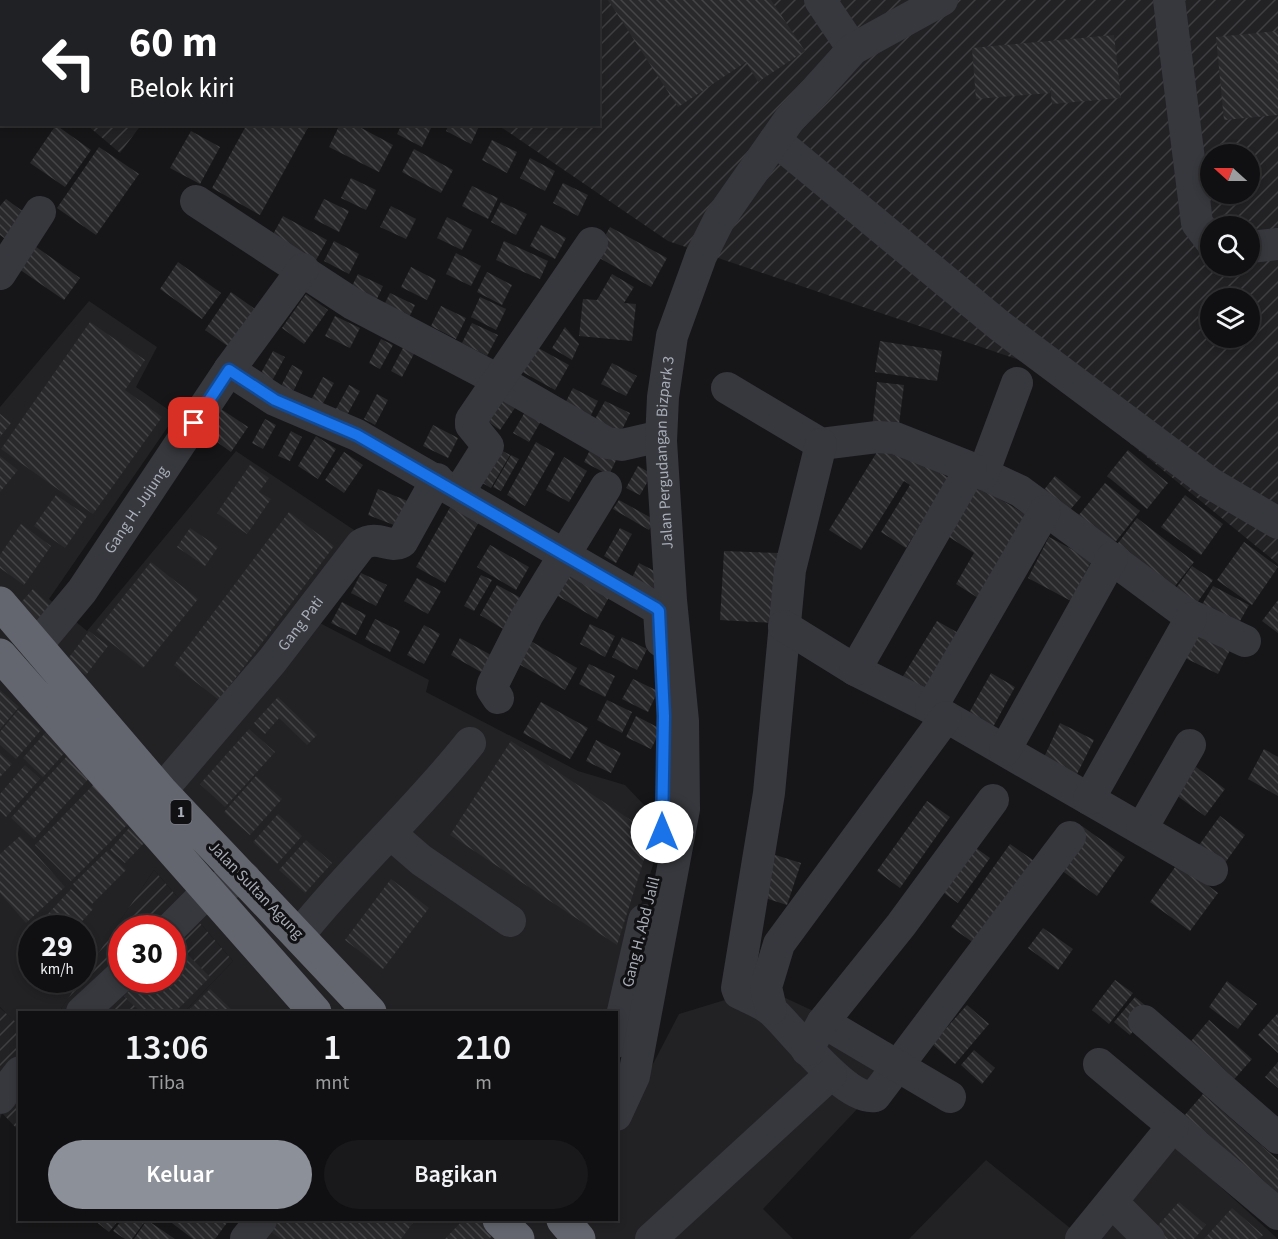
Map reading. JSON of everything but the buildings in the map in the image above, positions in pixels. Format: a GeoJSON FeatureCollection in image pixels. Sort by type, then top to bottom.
{"type":"FeatureCollection","features":[{"type":"Feature","properties":{"kind":"highway","name":"Jalan Sultan Agung"},"geometry":{"type":"LineString","coordinates":[[0,603],[161,791],[369,1011]]}},
{"type":"Feature","properties":{"kind":"highway","name":"Jalan Sultan Agung"},"geometry":{"type":"LineString","coordinates":[[0,655],[312,1011]]}},
{"type":"Feature","properties":{"kind":"highway"},"geometry":{"type":"LineString","coordinates":[[500,1221],[518,1239]]}},
{"type":"Feature","properties":{"kind":"street"},"geometry":{"type":"LineString","coordinates":[[820,0],[853,49]]}},
{"type":"Feature","properties":{"kind":"street","name":"Jalan Pergudangan Bizpark 3"},"geometry":{"type":"LineString","coordinates":[[618,1111],[634,1076],[684,809],[683,721],[671,600],[661,436],[663,397],[672,336],[701,256],[719,220],[789,120],[853,49],[942,0]]}},
{"type":"Feature","properties":{"kind":"street"},"geometry":{"type":"LineString","coordinates":[[1169,0],[1197,223],[1200,227]]}},
{"type":"Feature","properties":{"kind":"street"},"geometry":{"type":"LineString","coordinates":[[775,140],[1000,326],[1210,483],[1278,523]]}},
{"type":"Feature","properties":{"kind":"street"},"geometry":{"type":"LineString","coordinates":[[196,201],[303,269],[353,304],[498,380],[612,445],[661,436]]}},
{"type":"Feature","properties":{"kind":"street"},"geometry":{"type":"LineString","coordinates":[[0,274],[40,212]]}},
{"type":"Feature","properties":{"kind":"street"},"geometry":{"type":"LineString","coordinates":[[448,486],[488,446],[471,422],[592,243]]}},
{"type":"Feature","properties":{"kind":"street"},"geometry":{"type":"LineString","coordinates":[[1260,246],[1278,244]]}},
{"type":"Feature","properties":{"kind":"street","name":"Gang H. Jujung"},"geometry":{"type":"LineString","coordinates":[[37,645],[89,582],[229,370],[303,269]]}},
{"type":"Feature","properties":{"kind":"street"},"geometry":{"type":"LineString","coordinates":[[229,370],[275,400],[343,427],[562,554]]}},
{"type":"Feature","properties":{"kind":"street"},"geometry":{"type":"LineString","coordinates":[[855,670],[977,471],[1017,383]]}},
{"type":"Feature","properties":{"kind":"street"},"geometry":{"type":"LineString","coordinates":[[727,388],[821,444],[888,437],[977,471],[1020,491],[1191,618],[1245,641]]}},
{"type":"Feature","properties":{"kind":"street"},"geometry":{"type":"LineString","coordinates":[[821,444],[794,550],[784,626],[769,793],[737,988],[739,993],[771,1009],[831,1074],[863,1096],[871,1097],[877,1094],[896,1065],[1070,837]]}},
{"type":"Feature","properties":{"kind":"street","name":"Gang Pati"},"geometry":{"type":"LineString","coordinates":[[161,791],[272,661],[361,545],[374,539],[399,545],[448,486]]}},
{"type":"Feature","properties":{"kind":"street"},"geometry":{"type":"LineString","coordinates":[[498,698],[492,689],[527,616],[562,554],[606,487]]}},
{"type":"Feature","properties":{"kind":"street"},"geometry":{"type":"LineString","coordinates":[[771,1009],[766,987],[779,944],[939,712],[1045,511]]}},
{"type":"Feature","properties":{"kind":"street","name":"Gang H. Abd Jalil"},"geometry":{"type":"LineString","coordinates":[[562,554],[659,611],[664,716],[662,850],[629,976],[618,1032]]}},
{"type":"Feature","properties":{"kind":"street"},"geometry":{"type":"LineString","coordinates":[[1005,750],[1112,558]]}},
{"type":"Feature","properties":{"kind":"street"},"geometry":{"type":"LineString","coordinates":[[1089,799],[1191,618]]}},
{"type":"Feature","properties":{"kind":"street"},"geometry":{"type":"LineString","coordinates":[[784,626],[855,670],[939,712],[1212,870]]}},
{"type":"Feature","properties":{"kind":"street"},"geometry":{"type":"LineString","coordinates":[[299,935],[323,905],[391,834],[470,743]]}},
{"type":"Feature","properties":{"kind":"street"},"geometry":{"type":"LineString","coordinates":[[1142,828],[1191,745]]}},
{"type":"Feature","properties":{"kind":"street"},"geometry":{"type":"LineString","coordinates":[[807,1050],[823,1022],[901,925],[993,800]]}},
{"type":"Feature","properties":{"kind":"street"},"geometry":{"type":"LineString","coordinates":[[391,834],[421,860],[510,921]]}},
{"type":"Feature","properties":{"kind":"street"},"geometry":{"type":"LineString","coordinates":[[184,915],[208,891],[245,878]]}},
{"type":"Feature","properties":{"kind":"street"},"geometry":{"type":"LineString","coordinates":[[83,1011],[108,988]]}},
{"type":"Feature","properties":{"kind":"street"},"geometry":{"type":"LineString","coordinates":[[1144,1021],[1278,1138]]}},
{"type":"Feature","properties":{"kind":"street"},"geometry":{"type":"LineString","coordinates":[[823,1022],[950,1097]]}},
{"type":"Feature","properties":{"kind":"street"},"geometry":{"type":"LineString","coordinates":[[1099,1064],[1278,1214]]}},
{"type":"Feature","properties":{"kind":"street"},"geometry":{"type":"LineString","coordinates":[[651,1239],[831,1074]]}},
{"type":"Feature","properties":{"kind":"street"},"geometry":{"type":"LineString","coordinates":[[0,1098],[18,1075]]}},
{"type":"Feature","properties":{"kind":"street"},"geometry":{"type":"LineString","coordinates":[[1081,1239],[1113,1203],[1173,1126]]}},
{"type":"Feature","properties":{"kind":"street"},"geometry":{"type":"LineString","coordinates":[[1113,1203],[1149,1239]]}},
{"type":"Feature","properties":{"kind":"street"},"geometry":{"type":"LineString","coordinates":[[246,1239],[260,1221]]}},
{"type":"Feature","properties":{"kind":"shaded area"},"geometry":{"type":"Polygon","coordinates":[[[600,0],[1278,0],[1278,564],[1034,365],[668,241],[499,126],[600,126],[600,0]]]}},
{"type":"Feature","properties":{"kind":"shaded area"},"geometry":{"type":"Polygon","coordinates":[[[88,126],[140,126],[120,153],[88,126]]]}},
{"type":"Feature","properties":{"kind":"shaded area"},"geometry":{"type":"Polygon","coordinates":[[[89,301],[157,347],[136,387],[176,415],[49,599],[87,631],[236,451],[369,540],[318,622],[429,680],[426,692],[578,771],[625,785],[647,808],[661,838],[609,1011],[563,1011],[559,1009],[557,1011],[185,1011],[233,961],[154,870],[124,915],[108,915],[108,939],[96,957],[96,915],[18,915],[18,993],[72,993],[60,1011],[18,1011],[18,1026],[0,1007],[0,407],[89,301]]]}},
{"type":"Feature","properties":{"kind":"shaded area"},"geometry":{"type":"Polygon","coordinates":[[[154,870],[233,961],[185,1011],[60,1011],[72,993],[96,993],[96,957],[108,939],[108,993],[186,993],[186,915],[124,915],[154,870]]]}},
{"type":"Feature","properties":{"kind":"shaded area"},"geometry":{"type":"Polygon","coordinates":[[[764,988],[908,1055],[763,1209],[793,1239],[232,1239],[248,1221],[618,1221],[618,1131],[679,1014],[764,988]]]}},
{"type":"Feature","properties":{"kind":"shaded area"},"geometry":{"type":"Polygon","coordinates":[[[0,1008],[18,1024],[18,1130],[2,1113],[0,1119],[0,1008]]]}},
{"type":"Feature","properties":{"kind":"shaded area"},"geometry":{"type":"Polygon","coordinates":[[[1161,1133],[1278,1239],[909,1239],[986,1160],[1075,1232],[1161,1133]]]}},
{"type":"Feature","properties":{"kind":"route"},"geometry":{"type":"LineString","coordinates":[[194,423],[229,370],[275,400],[343,427],[483,505],[656,608],[659,611],[664,716],[662,832]]}}]}
